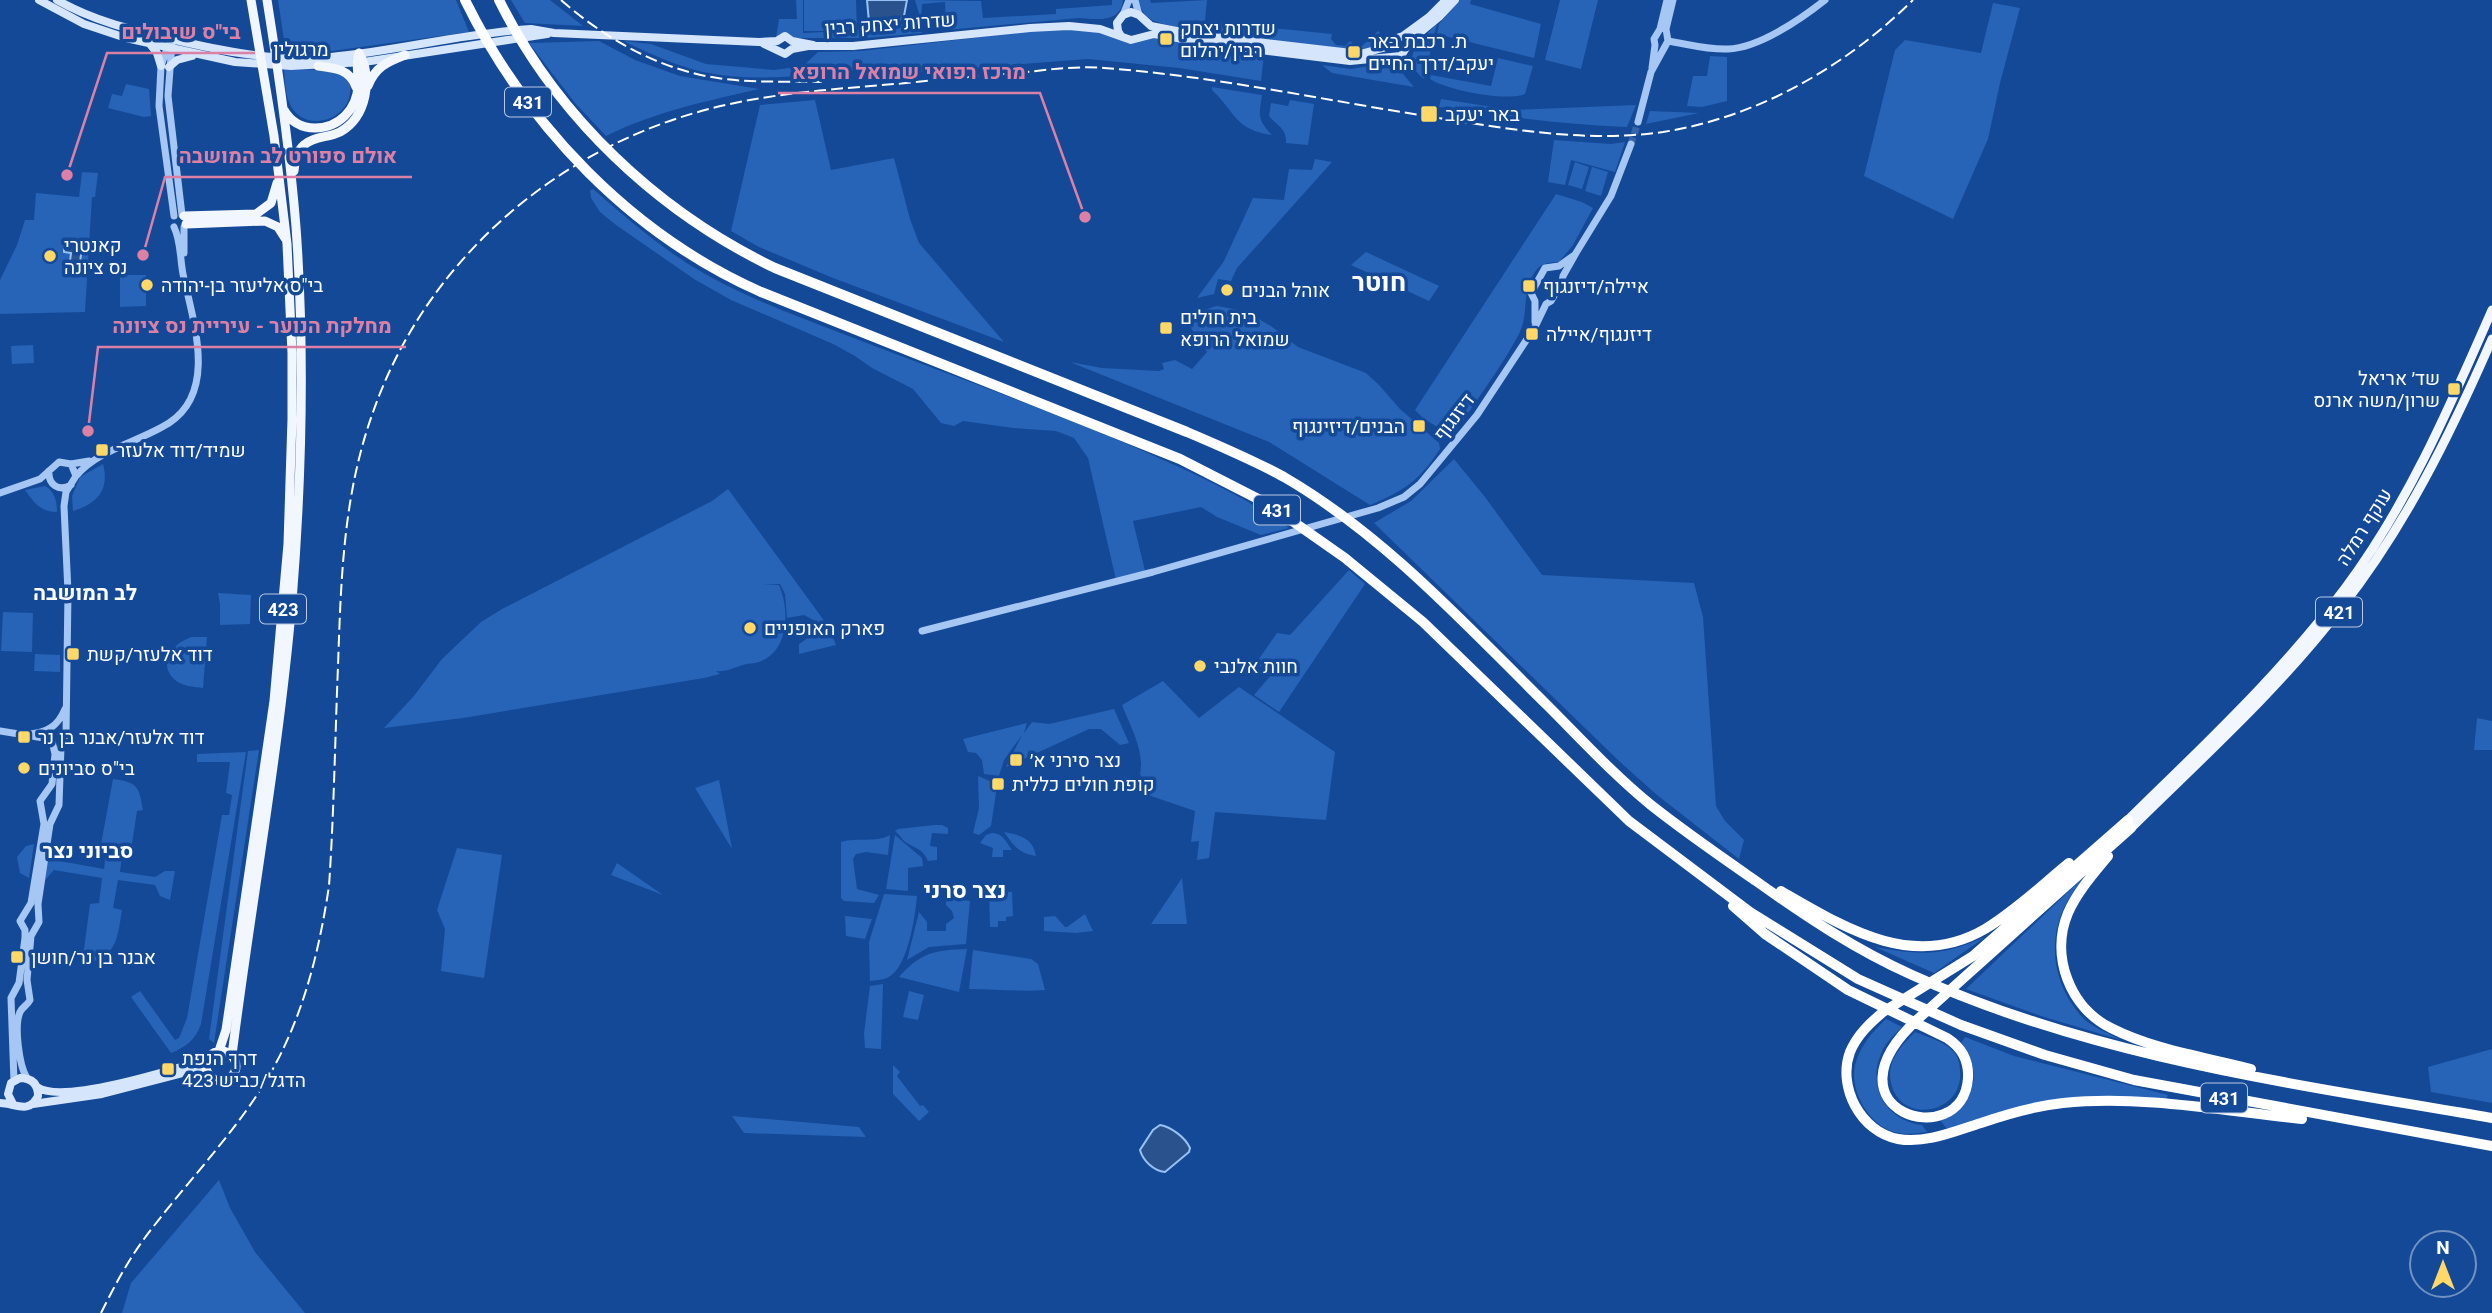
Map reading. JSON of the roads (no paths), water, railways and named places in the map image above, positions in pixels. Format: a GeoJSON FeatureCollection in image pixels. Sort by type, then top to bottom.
{"type":"FeatureCollection","features":[{"type":"Feature","properties":{"kind":"highway","name":"431"},"geometry":{"type":"LineString","coordinates":[[499,1],[525,46],[554,87],[599,140],[631,172],[691,220],[767,264],[1223,447],[1306,491],[1346,519],[1414,576],[1632,789],[1792,906],[1880,960],[1983,1004],[2156,1057],[2492,1118]]}},
{"type":"Feature","properties":{"kind":"highway","name":"431"},"geometry":{"type":"LineString","coordinates":[[467,3],[498,60],[531,107],[579,163],[673,242],[741,284],[1170,454],[1206,470],[1268,504],[1338,552],[1448,644],[1614,808],[1713,885],[1774,928],[1858,979],[1961,1025],[2045,1055],[2134,1080],[2492,1146]]}},
{"type":"Feature","properties":{"kind":"highway"},"geometry":{"type":"LineString","coordinates":[[1719,855],[1830,917],[1874,938],[1891,944],[1937,947],[1967,938],[1998,920],[2084,852],[2129,824]]}},
{"type":"Feature","properties":{"kind":"highway"},"geometry":{"type":"LineString","coordinates":[[1713,885],[1765,934],[1848,990],[1947,1038],[1958,1045],[1968,1066],[1968,1078],[1961,1098],[1945,1113],[1925,1119],[1908,1115],[1890,1101],[1885,1091],[1882,1069],[1891,1048],[1909,1027],[2129,824]]}},
{"type":"Feature","properties":{"kind":"highway"},"geometry":{"type":"LineString","coordinates":[[2129,824],[2075,899],[2064,926],[2062,953],[2067,979],[2074,994],[2094,1018],[2128,1036],[2154,1044],[2254,1070],[2414,1105]]}},
{"type":"Feature","properties":{"kind":"highway"},"geometry":{"type":"LineString","coordinates":[[2129,824],[1973,956],[1883,1012],[1862,1032],[1849,1054],[1846,1078],[1852,1100],[1865,1121],[1876,1130],[1896,1139],[1922,1139],[2032,1109],[2081,1102],[2123,1101],[2382,1127]]}},
{"type":"Feature","properties":{"kind":"main road","name":"מרגולין"},"geometry":{"type":"LineString","coordinates":[[39,0],[91,27],[198,55],[253,64],[318,66],[359,59]]}},
{"type":"Feature","properties":{"kind":"main road","name":"מרגולין"},"geometry":{"type":"LineString","coordinates":[[57,0],[100,21],[252,55],[359,59]]}},
{"type":"Feature","properties":{"kind":"main road","name":"423"},"geometry":{"type":"LineString","coordinates":[[219,1051],[226,1030],[261,798],[284,598],[292,419],[287,244],[278,164],[251,0]]}},
{"type":"Feature","properties":{"kind":"main road","name":"423"},"geometry":{"type":"LineString","coordinates":[[232,1055],[242,969],[274,767],[292,599],[298,498],[300,352],[293,194],[267,0]]}},
{"type":"Feature","properties":{"kind":"main road"},"geometry":{"type":"LineString","coordinates":[[1446,0],[1422,23],[1390,40],[1387,46],[1367,53],[1346,53],[1208,36],[1151,26],[1131,12],[1121,17],[1117,27],[1121,36],[1131,40],[1154,34],[1350,61],[1401,56],[1406,47],[1455,0]]}},
{"type":"Feature","properties":{"kind":"main road","name":"שדרות יצחק רבין"},"geometry":{"type":"LineString","coordinates":[[1095,29],[1111,24],[1121,17]]}},
{"type":"Feature","properties":{"kind":"main road"},"geometry":{"type":"LineString","coordinates":[[1138,38],[1144,30],[1141,17]]}},
{"type":"Feature","properties":{"kind":"main road","name":"שדרות יצחק רבין"},"geometry":{"type":"LineString","coordinates":[[792,45],[853,46],[1069,26],[1121,36]]}},
{"type":"Feature","properties":{"kind":"main road","name":"שדרות יצחק רבין"},"geometry":{"type":"LineString","coordinates":[[359,59],[512,30],[531,29],[554,33],[754,41],[777,45],[785,54],[792,45]]}},
{"type":"Feature","properties":{"kind":"main road","name":"שדרות יצחק רבין"},"geometry":{"type":"LineString","coordinates":[[359,59],[405,55],[554,33]]}},
{"type":"Feature","properties":{"kind":"main road","name":"שדרות יצחק רבין"},"geometry":{"type":"LineString","coordinates":[[777,45],[785,36],[792,45]]}},
{"type":"Feature","properties":{"kind":"main road"},"geometry":{"type":"LineString","coordinates":[[1397,38],[1404,42],[1406,47]]}},
{"type":"Feature","properties":{"kind":"main road"},"geometry":{"type":"LineString","coordinates":[[150,44],[165,67],[183,57],[198,55]]}},
{"type":"Feature","properties":{"kind":"main road"},"geometry":{"type":"LineString","coordinates":[[1387,46],[1392,56]]}},
{"type":"Feature","properties":{"kind":"main road"},"geometry":{"type":"LineString","coordinates":[[283,108],[287,116],[299,125],[320,128],[334,124],[344,117],[376,70],[405,55]]}},
{"type":"Feature","properties":{"kind":"main road"},"geometry":{"type":"LineString","coordinates":[[293,194],[295,161],[299,151],[311,141],[336,133],[349,125],[362,108],[359,59]]}},
{"type":"Feature","properties":{"kind":"main road"},"geometry":{"type":"LineString","coordinates":[[318,66],[346,72],[361,93]]}},
{"type":"Feature","properties":{"kind":"main road"},"geometry":{"type":"LineString","coordinates":[[182,220],[256,214],[271,203],[278,182],[278,164]]}},
{"type":"Feature","properties":{"kind":"main road"},"geometry":{"type":"LineString","coordinates":[[182,220],[265,220],[278,228],[287,244]]}},
{"type":"Feature","properties":{"kind":"main road","name":"עוקף רמלה"},"geometry":{"type":"LineString","coordinates":[[2129,824],[2280,665],[2347,586],[2400,504],[2438,430],[2492,310]]}},
{"type":"Feature","properties":{"kind":"main road"},"geometry":{"type":"LineString","coordinates":[[2479,341],[2492,340]]}},
{"type":"Feature","properties":{"kind":"main road","name":"עוקף רמלה"},"geometry":{"type":"LineString","coordinates":[[2129,824],[2291,669],[2341,609],[2409,508],[2479,369],[2490,355],[2492,340]]}},
{"type":"Feature","properties":{"kind":"main road"},"geometry":{"type":"LineString","coordinates":[[2479,341],[2490,355]]}},
{"type":"Feature","properties":{"kind":"main road"},"geometry":{"type":"LineString","coordinates":[[0,1088],[27,1078],[47,1092],[91,1089],[207,1059],[219,1051],[232,1055],[236,1067],[229,1080],[216,1081],[207,1072],[191,1071],[102,1094],[33,1104],[23,1108],[0,1103]]}},
{"type":"Feature","properties":{"kind":"main road"},"geometry":{"type":"LineString","coordinates":[[207,1059],[207,1072]]}},
{"type":"Feature","properties":{"kind":"main road"},"geometry":{"type":"LineString","coordinates":[[12,1083],[8,1094],[13,1104]]}},
{"type":"Feature","properties":{"kind":"main road"},"geometry":{"type":"LineString","coordinates":[[33,1104],[38,1096],[37,1087]]}},
{"type":"Feature","properties":{"kind":"street"},"geometry":{"type":"LineString","coordinates":[[1121,17],[1129,0]]}},
{"type":"Feature","properties":{"kind":"street"},"geometry":{"type":"LineString","coordinates":[[1135,0],[1141,17]]}},
{"type":"Feature","properties":{"kind":"street"},"geometry":{"type":"LineString","coordinates":[[1662,40],[1668,0]]}},
{"type":"Feature","properties":{"kind":"street"},"geometry":{"type":"LineString","coordinates":[[1638,122],[1673,0]]}},
{"type":"Feature","properties":{"kind":"street"},"geometry":{"type":"LineString","coordinates":[[1662,40],[1718,49],[1746,47],[1825,0]]}},
{"type":"Feature","properties":{"kind":"street"},"geometry":{"type":"LineString","coordinates":[[167,38],[169,49],[159,106],[182,220],[190,306]]}},
{"type":"Feature","properties":{"kind":"street"},"geometry":{"type":"LineString","coordinates":[[1535,301],[1546,304],[1553,299],[1563,276],[1611,196],[1631,144]]}},
{"type":"Feature","properties":{"kind":"street"},"geometry":{"type":"LineString","coordinates":[[0,493],[30,483],[59,462],[71,464],[96,459],[169,423],[187,405],[198,374],[197,340],[172,222],[182,220]]}},
{"type":"Feature","properties":{"kind":"street"},"geometry":{"type":"LineString","coordinates":[[1535,327],[1535,301],[1532,296],[1534,287],[1545,268],[1564,263],[1576,253]]}},
{"type":"Feature","properties":{"kind":"street"},"geometry":{"type":"LineString","coordinates":[[1555,267],[1563,276]]}},
{"type":"Feature","properties":{"kind":"street","name":"דיזנגוף"},"geometry":{"type":"LineString","coordinates":[[922,631],[1087,590],[1378,508],[1404,496],[1431,473],[1477,415],[1535,327],[1546,304]]}},
{"type":"Feature","properties":{"kind":"street"},"geometry":{"type":"LineString","coordinates":[[30,483],[53,484],[62,488],[96,459]]}},
{"type":"Feature","properties":{"kind":"street"},"geometry":{"type":"LineString","coordinates":[[27,1078],[22,1070],[18,1018],[30,1000],[27,991],[30,948],[39,922],[38,904],[50,824],[59,805],[61,747],[65,735],[68,592],[64,512],[65,496],[74,480],[71,464]]}},
{"type":"Feature","properties":{"kind":"street"},"geometry":{"type":"LineString","coordinates":[[49,471],[61,497],[64,512]]}},
{"type":"Feature","properties":{"kind":"street"},"geometry":{"type":"LineString","coordinates":[[27,912],[31,903],[44,824],[40,801],[52,784],[55,754],[51,740],[52,728],[66,707]]}},
{"type":"Feature","properties":{"kind":"street"},"geometry":{"type":"LineString","coordinates":[[29,734],[62,727],[65,735]]}},
{"type":"Feature","properties":{"kind":"street"},"geometry":{"type":"LineString","coordinates":[[0,731],[29,734],[60,742],[65,735]]}},
{"type":"Feature","properties":{"kind":"street"},"geometry":{"type":"LineString","coordinates":[[45,794],[54,794],[58,799]]}},
{"type":"Feature","properties":{"kind":"street"},"geometry":{"type":"LineString","coordinates":[[41,807],[46,811],[55,810]]}},
{"type":"Feature","properties":{"kind":"street"},"geometry":{"type":"LineString","coordinates":[[12,1083],[12,996],[17,990],[25,938],[20,921],[22,915],[27,912],[38,916]]}},
{"type":"Feature","properties":{"kind":"street"},"geometry":{"type":"LineString","coordinates":[[24,929],[35,929]]}},
{"type":"Feature","properties":{"kind":"street"},"geometry":{"type":"LineString","coordinates":[[17,990],[27,991]]}},
{"type":"Feature","properties":{"kind":"street"},"geometry":{"type":"LineString","coordinates":[[13,1003],[17,1007],[23,1007]]}},
{"type":"Feature","properties":{"kind":"tunnel"},"geometry":{"type":"LineString","coordinates":[[1631,144],[1638,122]]}},
{"type":"Feature","properties":{"kind":"railway"},"geometry":{"type":"LineString","coordinates":[[561,0],[617,41],[679,69],[724,79],[822,82]]}},
{"type":"Feature","properties":{"kind":"railway"},"geometry":{"type":"LineString","coordinates":[[101,1313],[144,1239],[232,1130],[259,1092],[286,1044],[313,967],[329,886],[345,539],[355,477],[372,415],[395,360],[425,309],[461,262],[502,220],[548,183],[598,152],[652,127],[733,103],[807,92],[1076,68],[1104,68],[1186,77],[1518,130],[1605,136],[1663,132],[1733,114],[1798,86],[1859,47],[1913,0]]}},
{"type":"Feature","properties":{"kind":"place","name":"שדרות יצחק רבין/יהלום"},"geometry":{"type":"Point","coordinates":[1166,39]}},
{"type":"Feature","properties":{"kind":"place","name":"ת. רכבת באר יעקב/דרך החיים"},"geometry":{"type":"Point","coordinates":[1354,52]}},
{"type":"Feature","properties":{"kind":"place","name":"באר יעקב"},"geometry":{"type":"Point","coordinates":[1429,114]}},
{"type":"Feature","properties":{"kind":"place","name":"בי\"ס שיבולים"},"geometry":{"type":"Point","coordinates":[67,175]}},
{"type":"Feature","properties":{"kind":"place","name":"מרכז רפואי שמואל הרופא"},"geometry":{"type":"Point","coordinates":[1085,217]}},
{"type":"Feature","properties":{"kind":"place","name":"אולם ספורט לב המושבה"},"geometry":{"type":"Point","coordinates":[143,255]}},
{"type":"Feature","properties":{"kind":"place","name":"קאנטרי נס ציונה"},"geometry":{"type":"Point","coordinates":[50,256]}},
{"type":"Feature","properties":{"kind":"place","name":"בי\"ס אליעזר בן-יהודה"},"geometry":{"type":"Point","coordinates":[147,285]}},
{"type":"Feature","properties":{"kind":"place","name":"איילה/דיזנגוף"},"geometry":{"type":"Point","coordinates":[1529,286]}},
{"type":"Feature","properties":{"kind":"place","name":"אוהל הבנים"},"geometry":{"type":"Point","coordinates":[1227,290]}},
{"type":"Feature","properties":{"kind":"place","name":"בית חולים שמואל הרופא"},"geometry":{"type":"Point","coordinates":[1166,328]}},
{"type":"Feature","properties":{"kind":"place","name":"דיזנגוף/איילה"},"geometry":{"type":"Point","coordinates":[1532,334]}},
{"type":"Feature","properties":{"kind":"place","name":"שד׳ אריאל שרון/משה ארנס"},"geometry":{"type":"Point","coordinates":[2454,389]}},
{"type":"Feature","properties":{"kind":"place","name":"הבנים/דיזינגוף"},"geometry":{"type":"Point","coordinates":[1419,426]}},
{"type":"Feature","properties":{"kind":"place","name":"מחלקת הנוער - עיריית נס ציונה"},"geometry":{"type":"Point","coordinates":[88,431]}},
{"type":"Feature","properties":{"kind":"place","name":"שמיד/דוד אלעזר"},"geometry":{"type":"Point","coordinates":[102,450]}},
{"type":"Feature","properties":{"kind":"place","name":"פארק האופניים"},"geometry":{"type":"Point","coordinates":[750,628]}},
{"type":"Feature","properties":{"kind":"place","name":"דוד אלעזר/קשת"},"geometry":{"type":"Point","coordinates":[73,654]}},
{"type":"Feature","properties":{"kind":"place","name":"חוות אלנבי"},"geometry":{"type":"Point","coordinates":[1200,666]}},
{"type":"Feature","properties":{"kind":"place","name":"דוד אלעזר/אבנר בן נר"},"geometry":{"type":"Point","coordinates":[24,737]}},
{"type":"Feature","properties":{"kind":"place","name":"נצר סירני א׳"},"geometry":{"type":"Point","coordinates":[1016,760]}},
{"type":"Feature","properties":{"kind":"place","name":"בי\"ס סביונים"},"geometry":{"type":"Point","coordinates":[24,768]}},
{"type":"Feature","properties":{"kind":"place","name":"קופת חולים כללית"},"geometry":{"type":"Point","coordinates":[998,784]}},
{"type":"Feature","properties":{"kind":"place","name":"אבנר בן נר/חושן"},"geometry":{"type":"Point","coordinates":[17,957]}},
{"type":"Feature","properties":{"kind":"place","name":"דרך הנפת הדגל/כביש 423"},"geometry":{"type":"Point","coordinates":[168,1069]}},
{"type":"Feature","properties":{"kind":"district","name":"חוטר"},"geometry":{"type":"Point","coordinates":[1379,282]}},
{"type":"Feature","properties":{"kind":"district","name":"לב המושבה"},"geometry":{"type":"Point","coordinates":[85,593]}},
{"type":"Feature","properties":{"kind":"district","name":"סביוני נצר"},"geometry":{"type":"Point","coordinates":[88,851]}},
{"type":"Feature","properties":{"kind":"district","name":"נצר סרני"},"geometry":{"type":"Point","coordinates":[965,890]}}]}
